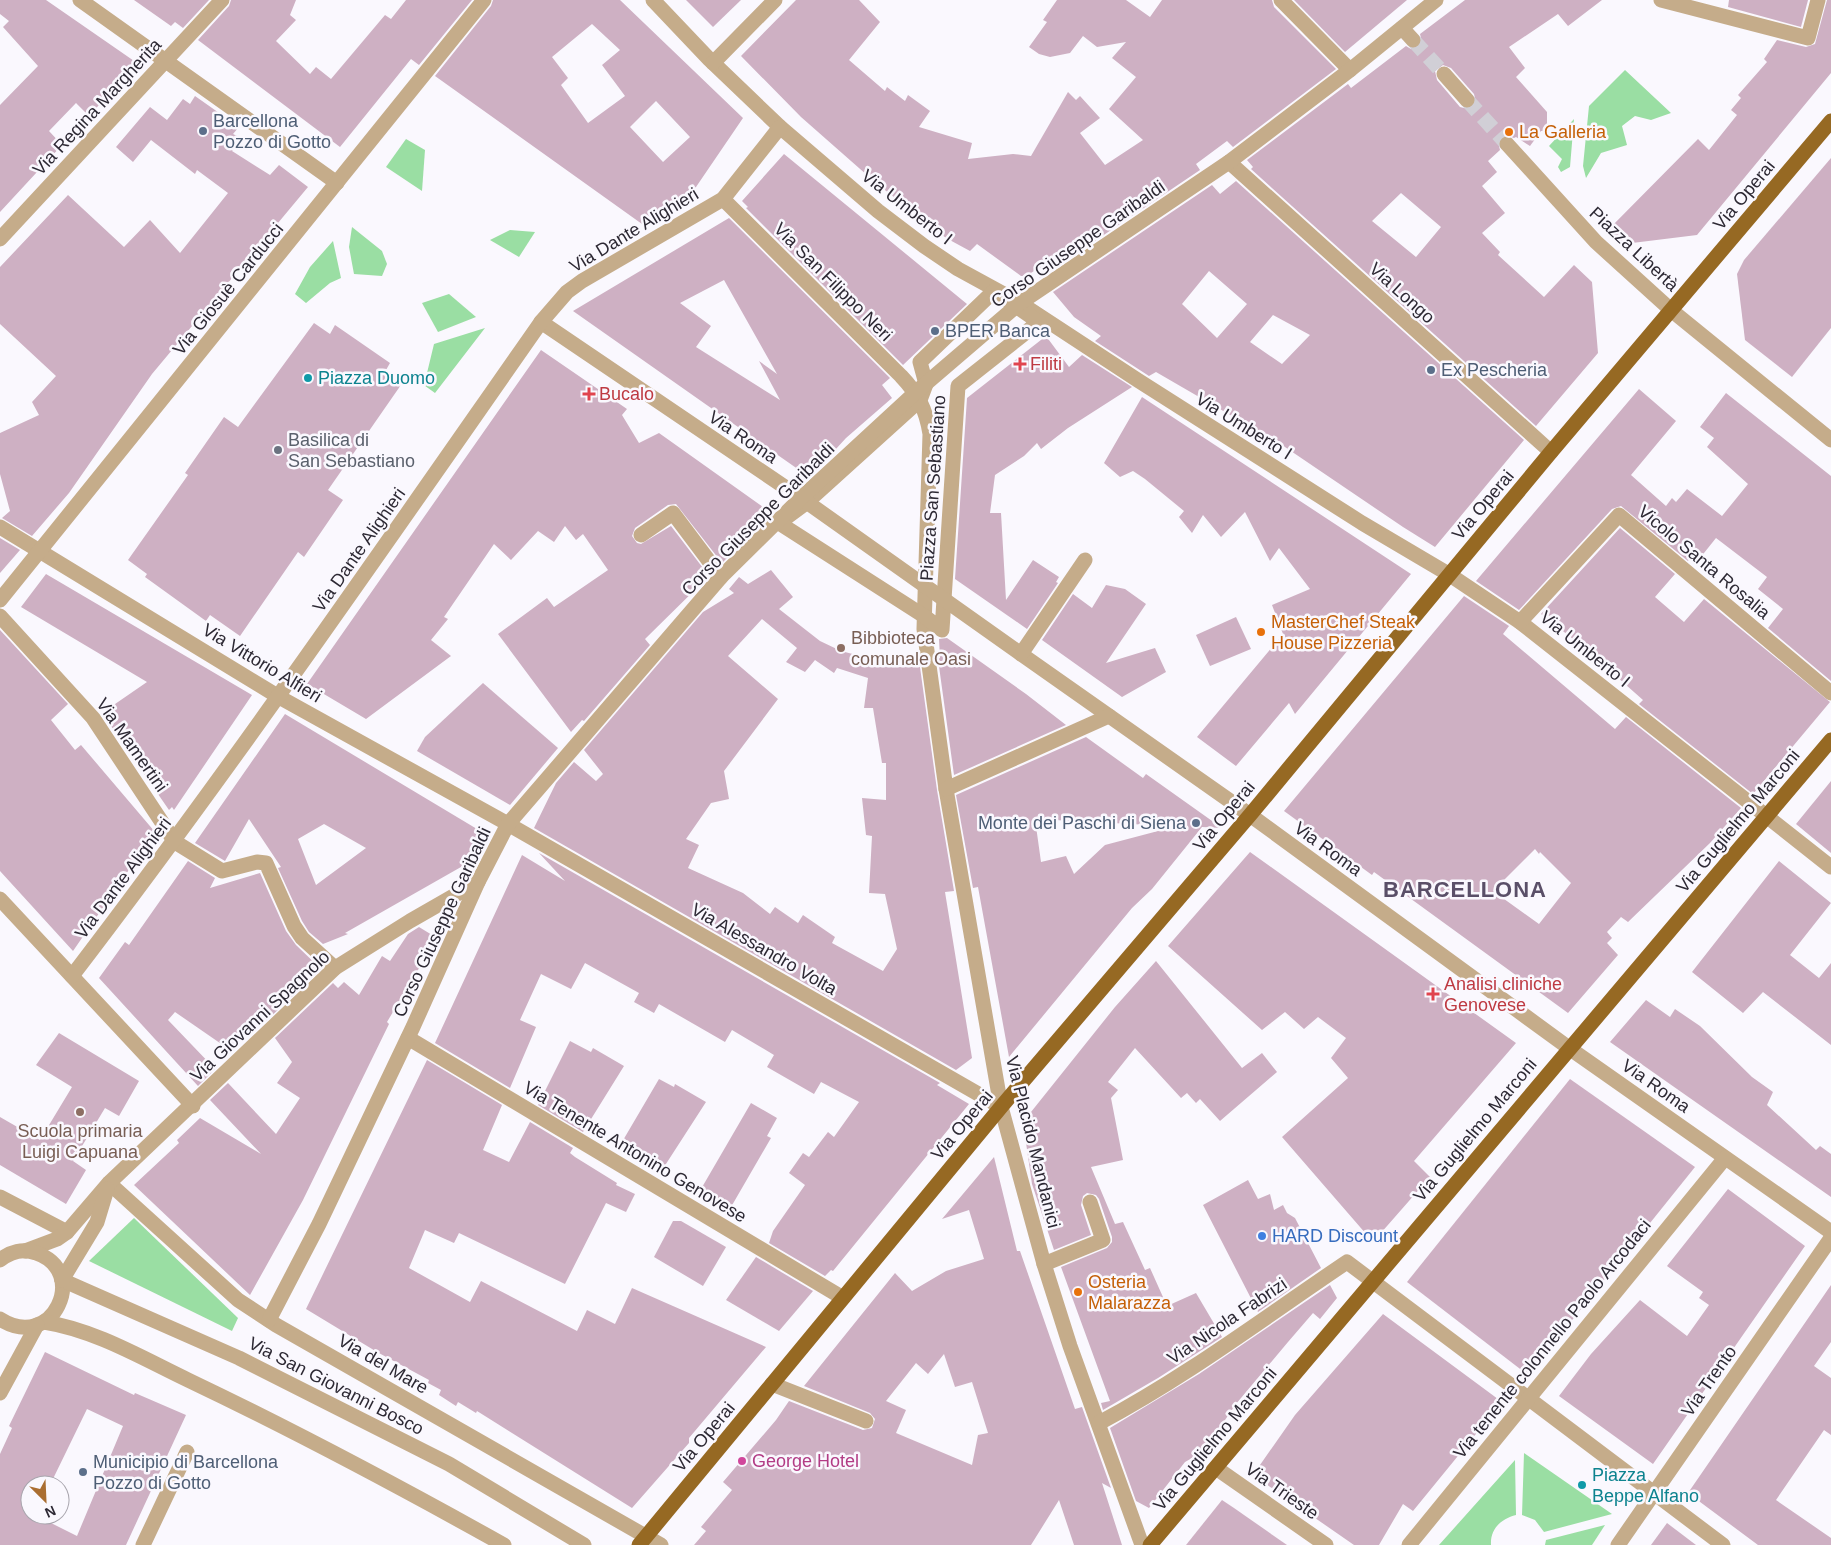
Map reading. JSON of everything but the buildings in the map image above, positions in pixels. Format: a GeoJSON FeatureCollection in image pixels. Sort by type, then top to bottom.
{"type":"FeatureCollection","features":[{"type":"Feature","properties":{"kind":"main road","name":"Via Operai"},"geometry":{"type":"LineString","coordinates":[[642,1540],[1001,1107],[1250,815],[1551,452],[1831,121]]}},
{"type":"Feature","properties":{"kind":"main road","name":"Via Guglielmo Marconi"},"geometry":{"type":"LineString","coordinates":[[1150,1545],[1831,740]]}},
{"type":"Feature","properties":{"kind":"street"},"geometry":{"type":"LineString","coordinates":[[80,0],[337,183]]}},
{"type":"Feature","properties":{"kind":"street","name":"Via Regina Margherita"},"geometry":{"type":"LineString","coordinates":[[0,239],[222,0]]}},
{"type":"Feature","properties":{"kind":"street","name":"Via Giosuè Carducci"},"geometry":{"type":"LineString","coordinates":[[0,600],[41,552],[484,0]]}},
{"type":"Feature","properties":{"kind":"street","name":"Via Umberto I"},"geometry":{"type":"LineString","coordinates":[[652,0],[713,63],[780,127],[878,211],[924,246],[1304,486],[1450,574],[1520,622],[1831,867]]}},
{"type":"Feature","properties":{"kind":"street"},"geometry":{"type":"LineString","coordinates":[[713,63],[775,0]]}},
{"type":"Feature","properties":{"kind":"street"},"geometry":{"type":"LineString","coordinates":[[1281,0],[1350,70]]}},
{"type":"Feature","properties":{"kind":"street","name":"Corso Giuseppe Garibaldi"},"geometry":{"type":"LineString","coordinates":[[268,1320],[319,1224],[408,1038],[478,882],[508,824],[721,577],[1017,305],[1229,162],[1350,70],[1436,0]]}},
{"type":"Feature","properties":{"kind":"street"},"geometry":{"type":"LineString","coordinates":[[1661,0],[1808,38],[1818,0]]}},
{"type":"Feature","properties":{"kind":"street"},"geometry":{"type":"LineString","coordinates":[[1402,28],[1413,40]]}},
{"type":"Feature","properties":{"kind":"street"},"geometry":{"type":"LineString","coordinates":[[1444,74],[1467,100]]}},
{"type":"Feature","properties":{"kind":"street","name":"Via Dante Alighieri"},"geometry":{"type":"LineString","coordinates":[[72,976],[175,842],[279,697],[541,322],[567,292],[582,281],[722,199],[780,127]]}},
{"type":"Feature","properties":{"kind":"street","name":"Piazza Libertà"},"geometry":{"type":"LineString","coordinates":[[1507,144],[1596,242],[1671,310],[1831,440]]}},
{"type":"Feature","properties":{"kind":"street","name":"Via Longo"},"geometry":{"type":"LineString","coordinates":[[1229,162],[1551,452]]}},
{"type":"Feature","properties":{"kind":"street","name":"Via San Filippo Neri"},"geometry":{"type":"LineString","coordinates":[[722,199],[921,392]]}},
{"type":"Feature","properties":{"kind":"street","name":"Piazza San Sebastiano"},"geometry":{"type":"LineString","coordinates":[[804,500],[778,523],[924,616],[942,630],[958,386],[1039,322],[1017,305],[994,291],[920,362],[921,392],[930,434],[924,587],[924,616],[929,676]]}},
{"type":"Feature","properties":{"kind":"street","name":"Via Roma"},"geometry":{"type":"LineString","coordinates":[[541,322],[804,500],[924,587],[1250,815],[1569,1048],[1831,1232]]}},
{"type":"Feature","properties":{"kind":"street"},"geometry":{"type":"LineString","coordinates":[[641,535],[673,514],[721,577]]}},
{"type":"Feature","properties":{"kind":"street","name":"Vicolo Santa Rosalia"},"geometry":{"type":"LineString","coordinates":[[1520,622],[1619,515],[1831,693]]}},
{"type":"Feature","properties":{"kind":"street","name":"Via Vittorio Alfieri"},"geometry":{"type":"LineString","coordinates":[[0,527],[279,697],[508,824]]}},
{"type":"Feature","properties":{"kind":"street"},"geometry":{"type":"LineString","coordinates":[[1021,654],[1085,560]]}},
{"type":"Feature","properties":{"kind":"street","name":"Via Mamertini"},"geometry":{"type":"LineString","coordinates":[[0,616],[93,718],[175,842],[222,871],[257,862],[266,863],[294,926],[302,938],[336,968]]}},
{"type":"Feature","properties":{"kind":"street","name":"Via Placido Mandanici"},"geometry":{"type":"LineString","coordinates":[[929,676],[946,789],[1001,1107],[1044,1264],[1070,1346],[1142,1545]]}},
{"type":"Feature","properties":{"kind":"street"},"geometry":{"type":"LineString","coordinates":[[946,789],[1109,716]]}},
{"type":"Feature","properties":{"kind":"street","name":"Via Alessandro Volta"},"geometry":{"type":"LineString","coordinates":[[508,824],[1001,1107]]}},
{"type":"Feature","properties":{"kind":"street","name":"Via Giovanni Spagnolo"},"geometry":{"type":"LineString","coordinates":[[0,1260],[51,1242],[67,1232],[109,1183],[336,968],[410,921],[478,882]]}},
{"type":"Feature","properties":{"kind":"street"},"geometry":{"type":"LineString","coordinates":[[0,899],[192,1106]]}},
{"type":"Feature","properties":{"kind":"street","name":"Via Tenente Antonino Genovese"},"geometry":{"type":"LineString","coordinates":[[408,1038],[843,1298]]}},
{"type":"Feature","properties":{"kind":"street","name":"Via tenente colonnello Paolo Arcodaci"},"geometry":{"type":"LineString","coordinates":[[1408,1545],[1725,1158]]}},
{"type":"Feature","properties":{"kind":"street"},"geometry":{"type":"LineString","coordinates":[[62,1280],[97,1222],[109,1183]]}},
{"type":"Feature","properties":{"kind":"street","name":"Via del Mare"},"geometry":{"type":"LineString","coordinates":[[109,1183],[238,1300],[268,1320],[642,1540],[661,1545]]}},
{"type":"Feature","properties":{"kind":"street"},"geometry":{"type":"LineString","coordinates":[[0,1197],[67,1232]]}},
{"type":"Feature","properties":{"kind":"street"},"geometry":{"type":"LineString","coordinates":[[1044,1264],[1102,1240],[1090,1202]]}},
{"type":"Feature","properties":{"kind":"street","name":"Via Trento"},"geometry":{"type":"LineString","coordinates":[[1618,1545],[1831,1238]]}},
{"type":"Feature","properties":{"kind":"street"},"geometry":{"type":"LineString","coordinates":[[0,1244],[21,1251],[38,1253],[50,1260],[62,1280],[63,1288],[60,1304],[41,1324],[0,1393]]}},
{"type":"Feature","properties":{"kind":"street","name":"Via Nicola Fabrizi"},"geometry":{"type":"LineString","coordinates":[[1099,1423],[1140,1401],[1185,1372],[1347,1262],[1372,1281]]}},
{"type":"Feature","properties":{"kind":"street","name":"Via San Giovanni Bosco"},"geometry":{"type":"LineString","coordinates":[[62,1280],[239,1358],[449,1464],[584,1545]]}},
{"type":"Feature","properties":{"kind":"street"},"geometry":{"type":"LineString","coordinates":[[1372,1281],[1723,1545]]}},
{"type":"Feature","properties":{"kind":"street"},"geometry":{"type":"LineString","coordinates":[[0,1319],[13,1326],[41,1324],[68,1326],[101,1339],[218,1394],[423,1499],[504,1545]]}},
{"type":"Feature","properties":{"kind":"street"},"geometry":{"type":"LineString","coordinates":[[772,1384],[866,1421]]}},
{"type":"Feature","properties":{"kind":"street"},"geometry":{"type":"LineString","coordinates":[[142,1545],[187,1452]]}},
{"type":"Feature","properties":{"kind":"street","name":"Via Trieste"},"geometry":{"type":"LineString","coordinates":[[1216,1468],[1326,1545]]}},
{"type":"Feature","properties":{"kind":"green space"},"geometry":{"type":"Polygon","coordinates":[[[1625,70],[1671,113],[1651,120],[1635,116],[1622,126],[1627,145],[1601,153],[1586,178],[1583,166],[1589,106],[1625,70]]]}},
{"type":"Feature","properties":{"kind":"green space"},"geometry":{"type":"Polygon","coordinates":[[[1574,119],[1570,167],[1561,172],[1558,167],[1562,159],[1549,146],[1574,119]]]}},
{"type":"Feature","properties":{"kind":"green space"},"geometry":{"type":"Polygon","coordinates":[[[406,139],[425,150],[422,191],[386,167],[406,139]]]}},
{"type":"Feature","properties":{"kind":"green space"},"geometry":{"type":"Polygon","coordinates":[[[352,227],[382,251],[387,264],[382,276],[354,274],[349,247],[352,227]]]}},
{"type":"Feature","properties":{"kind":"green space"},"geometry":{"type":"Polygon","coordinates":[[[510,230],[535,232],[519,257],[490,240],[510,230]]]}},
{"type":"Feature","properties":{"kind":"green space"},"geometry":{"type":"Polygon","coordinates":[[[333,241],[341,278],[330,283],[306,303],[295,294],[310,267],[333,241]]]}},
{"type":"Feature","properties":{"kind":"green space"},"geometry":{"type":"Polygon","coordinates":[[[449,294],[476,317],[438,332],[422,303],[449,294]]]}},
{"type":"Feature","properties":{"kind":"green space"},"geometry":{"type":"Polygon","coordinates":[[[485,328],[435,393],[421,383],[427,373],[434,344],[485,328]]]}},
{"type":"Feature","properties":{"kind":"green space"},"geometry":{"type":"Polygon","coordinates":[[[134,1218],[238,1318],[232,1331],[89,1261],[134,1218]]]}},
{"type":"Feature","properties":{"kind":"green space"},"geometry":{"type":"Polygon","coordinates":[[[1524,1453],[1612,1514],[1544,1532],[1535,1520],[1522,1515],[1524,1453]]]}},
{"type":"Feature","properties":{"kind":"green space"},"geometry":{"type":"Polygon","coordinates":[[[1515,1460],[1516,1515],[1501,1522],[1492,1534],[1491,1545],[1439,1545],[1515,1460]]]}},
{"type":"Feature","properties":{"kind":"green space"},"geometry":{"type":"Polygon","coordinates":[[[1605,1525],[1592,1545],[1545,1545],[1546,1540],[1605,1525]]]}},
{"type":"Feature","properties":{"kind":"tunnel"},"geometry":{"type":"LineString","coordinates":[[1413,40],[1444,74]]}},
{"type":"Feature","properties":{"kind":"tunnel"},"geometry":{"type":"LineString","coordinates":[[1467,100],[1507,144]]}},
{"type":"Feature","properties":{"kind":"place","name":"Barcellona Pozzo di Gotto"},"geometry":{"type":"Point","coordinates":[203,131]}},
{"type":"Feature","properties":{"kind":"place","name":"La Galleria"},"geometry":{"type":"Point","coordinates":[1509,132]}},
{"type":"Feature","properties":{"kind":"place","name":"BPER Banca"},"geometry":{"type":"Point","coordinates":[935,331]}},
{"type":"Feature","properties":{"kind":"place","name":"Filiti"},"geometry":{"type":"Point","coordinates":[1020,364]}},
{"type":"Feature","properties":{"kind":"place","name":"Ex Pescheria"},"geometry":{"type":"Point","coordinates":[1431,370]}},
{"type":"Feature","properties":{"kind":"place","name":"Piazza Duomo"},"geometry":{"type":"Point","coordinates":[308,378]}},
{"type":"Feature","properties":{"kind":"place","name":"Bucalo"},"geometry":{"type":"Point","coordinates":[589,394]}},
{"type":"Feature","properties":{"kind":"place","name":"Basilica di San Sebastiano"},"geometry":{"type":"Point","coordinates":[278,450]}},
{"type":"Feature","properties":{"kind":"place","name":"MasterChef Steak House Pizzeria"},"geometry":{"type":"Point","coordinates":[1261,632]}},
{"type":"Feature","properties":{"kind":"place","name":"Bibbioteca comunale Oasi"},"geometry":{"type":"Point","coordinates":[841,648]}},
{"type":"Feature","properties":{"kind":"place","name":"Monte dei Paschi di Siena"},"geometry":{"type":"Point","coordinates":[1196,823]}},
{"type":"Feature","properties":{"kind":"place","name":"Analisi cliniche Genovese"},"geometry":{"type":"Point","coordinates":[1433,994]}},
{"type":"Feature","properties":{"kind":"place","name":"Scuola primaria Luigi Capuana"},"geometry":{"type":"Point","coordinates":[80,1112]}},
{"type":"Feature","properties":{"kind":"place","name":"HARD Discount"},"geometry":{"type":"Point","coordinates":[1262,1236]}},
{"type":"Feature","properties":{"kind":"place","name":"Osteria Malarazza"},"geometry":{"type":"Point","coordinates":[1078,1292]}},
{"type":"Feature","properties":{"kind":"place","name":"George Hotel"},"geometry":{"type":"Point","coordinates":[742,1461]}},
{"type":"Feature","properties":{"kind":"place","name":"Municipio di Barcellona Pozzo di Gotto"},"geometry":{"type":"Point","coordinates":[83,1472]}},
{"type":"Feature","properties":{"kind":"place","name":"Piazza Beppe Alfano"},"geometry":{"type":"Point","coordinates":[1582,1485]}},
{"type":"Feature","properties":{"kind":"district","name":"BARCELLONA"},"geometry":{"type":"Point","coordinates":[1465,889]}}]}
